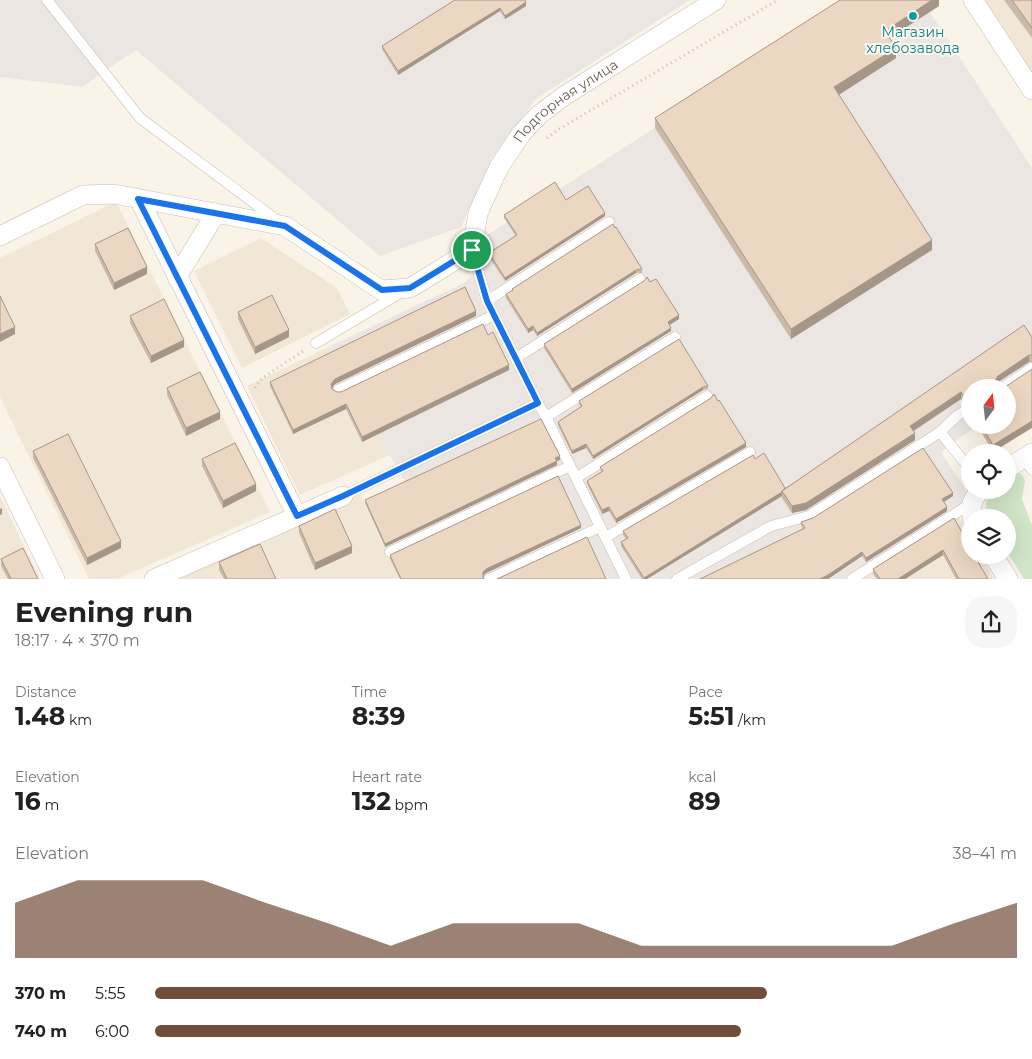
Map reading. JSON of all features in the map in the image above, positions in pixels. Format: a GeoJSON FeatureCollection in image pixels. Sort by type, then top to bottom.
{"type":"FeatureCollection","features":[{"type":"Feature","properties":{"kind":"street","name":"Подгорная улица"},"geometry":{"type":"LineString","coordinates":[[472,250],[478,213],[499,167],[521,134],[538,115],[564,96],[716,0]]}},
{"type":"Feature","properties":{"kind":"street"},"geometry":{"type":"LineString","coordinates":[[972,0],[1032,90]]}},
{"type":"Feature","properties":{"kind":"street"},"geometry":{"type":"LineString","coordinates":[[0,236],[83,195],[114,194],[285,226],[382,290],[410,288],[472,250]]}},
{"type":"Feature","properties":{"kind":"street"},"geometry":{"type":"LineString","coordinates":[[138,199],[297,516]]}},
{"type":"Feature","properties":{"kind":"street"},"geometry":{"type":"LineString","coordinates":[[177,277],[216,213]]}},
{"type":"Feature","properties":{"kind":"street"},"geometry":{"type":"LineString","coordinates":[[1016,465],[1030,460]]}},
{"type":"Feature","properties":{"kind":"street"},"geometry":{"type":"LineString","coordinates":[[0,467],[55,579]]}},
{"type":"Feature","properties":{"kind":"street"},"geometry":{"type":"LineString","coordinates":[[154,579],[343,496]]}},
{"type":"Feature","properties":{"kind":"street"},"geometry":{"type":"LineString","coordinates":[[999,564],[1008,579]]}},
{"type":"Feature","properties":{"kind":"lane"},"geometry":{"type":"LineString","coordinates":[[47,0],[140,118],[285,226]]}},
{"type":"Feature","properties":{"kind":"lane"},"geometry":{"type":"LineString","coordinates":[[487,301],[609,222]]}},
{"type":"Feature","properties":{"kind":"lane"},"geometry":{"type":"LineString","coordinates":[[472,250],[487,301],[626,579]]}},
{"type":"Feature","properties":{"kind":"lane"},"geometry":{"type":"LineString","coordinates":[[516,358],[640,279]]}},
{"type":"Feature","properties":{"kind":"lane"},"geometry":{"type":"LineString","coordinates":[[316,343],[410,288]]}},
{"type":"Feature","properties":{"kind":"lane"},"geometry":{"type":"LineString","coordinates":[[338,390],[494,315]]}},
{"type":"Feature","properties":{"kind":"lane"},"geometry":{"type":"LineString","coordinates":[[546,417],[675,337]]}},
{"type":"Feature","properties":{"kind":"lane"},"geometry":{"type":"LineString","coordinates":[[1016,379],[1032,368]]}},
{"type":"Feature","properties":{"kind":"lane"},"geometry":{"type":"LineString","coordinates":[[576,478],[706,396]]}},
{"type":"Feature","properties":{"kind":"lane"},"geometry":{"type":"LineString","coordinates":[[343,496],[538,403]]}},
{"type":"Feature","properties":{"kind":"lane"},"geometry":{"type":"LineString","coordinates":[[678,579],[771,526],[808,516],[940,432],[961,413]]}},
{"type":"Feature","properties":{"kind":"lane"},"geometry":{"type":"LineString","coordinates":[[940,432],[961,457]]}},
{"type":"Feature","properties":{"kind":"lane"},"geometry":{"type":"LineString","coordinates":[[606,537],[750,452]]}},
{"type":"Feature","properties":{"kind":"lane"},"geometry":{"type":"LineString","coordinates":[[390,552],[570,466]]}},
{"type":"Feature","properties":{"kind":"lane"},"geometry":{"type":"LineString","coordinates":[[852,579],[975,504]]}},
{"type":"Feature","properties":{"kind":"lane"},"geometry":{"type":"LineString","coordinates":[[489,579],[600,527]]}},
{"type":"Feature","properties":{"kind":"path"},"geometry":{"type":"LineString","coordinates":[[544,139],[778,0]]}},
{"type":"Feature","properties":{"kind":"path"},"geometry":{"type":"LineString","coordinates":[[243,407],[262,378],[316,343]]}},
{"type":"Feature","properties":{"kind":"shaded area"},"geometry":{"type":"Polygon","coordinates":[[[0,0],[690,0],[537,98],[492,158],[461,227],[380,256],[136,50],[82,87],[0,77],[0,0]]]}},
{"type":"Feature","properties":{"kind":"shaded area"},"geometry":{"type":"Polygon","coordinates":[[[855,0],[922,0],[1032,168],[1032,385],[1016,387],[1016,379],[961,379],[961,434],[965,434],[941,452],[961,483],[961,499],[965,499],[959,518],[915,542],[858,579],[399,579],[365,503],[406,484],[330,346],[464,283],[481,267],[481,239],[855,0]]]}},
{"type":"Feature","properties":{"kind":"shaded area"},"geometry":{"type":"Polygon","coordinates":[[[982,0],[1032,0],[1032,75],[982,0]]]}},
{"type":"Feature","properties":{"kind":"shaded area"},"geometry":{"type":"Polygon","coordinates":[[[116,202],[270,512],[117,579],[89,579],[0,397],[0,258],[116,202]]]}},
{"type":"Feature","properties":{"kind":"shaded area"},"geometry":{"type":"Polygon","coordinates":[[[261,238],[337,288],[350,314],[242,368],[194,271],[261,238]]]}},
{"type":"Feature","properties":{"kind":"shaded area"},"geometry":{"type":"Polygon","coordinates":[[[330,346],[390,455],[300,495],[247,386],[330,346]]]}},
{"type":"Feature","properties":{"kind":"shaded area"},"geometry":{"type":"Polygon","coordinates":[[[360,494],[399,579],[171,579],[360,494]]]}},
{"type":"Feature","properties":{"kind":"shaded area"},"geometry":{"type":"Polygon","coordinates":[[[0,496],[40,579],[0,579],[0,496]]]}},
{"type":"Feature","properties":{"kind":"shaded area"},"geometry":{"type":"Polygon","coordinates":[[[959,518],[961,521],[961,564],[985,564],[994,579],[858,579],[915,542],[959,518]]]}},
{"type":"Feature","properties":{"kind":"green space"},"geometry":{"type":"Polygon","coordinates":[[[1016,474],[1021,474],[1025,480],[1022,499],[1032,524],[1032,579],[1024,579],[1015,564],[1016,509],[986,509],[987,499],[1016,499],[1016,474]]]}},
{"type":"Feature","properties":{"kind":"building"},"geometry":{"type":"Polygon","coordinates":[[[455,0],[525,0],[526,2],[505,16],[500,8],[398,71],[382,46],[455,0]]]}},
{"type":"Feature","properties":{"kind":"building"},"geometry":{"type":"Polygon","coordinates":[[[840,0],[932,0],[885,31],[896,48],[834,87],[932,240],[791,329],[655,118],[840,0]]]}},
{"type":"Feature","properties":{"kind":"building"},"geometry":{"type":"Polygon","coordinates":[[[1012,0],[1032,0],[1032,28],[1012,0]]]}},
{"type":"Feature","properties":{"kind":"building"},"geometry":{"type":"Polygon","coordinates":[[[555,182],[566,200],[588,186],[605,213],[505,278],[489,253],[517,235],[504,215],[555,182]]]}},
{"type":"Feature","properties":{"kind":"building"},"geometry":{"type":"Polygon","coordinates":[[[613,224],[642,269],[636,270],[537,333],[533,326],[528,329],[506,294],[613,224]]]}},
{"type":"Feature","properties":{"kind":"building"},"geometry":{"type":"Polygon","coordinates":[[[128,228],[147,267],[114,283],[95,244],[128,228]]]}},
{"type":"Feature","properties":{"kind":"building"},"geometry":{"type":"Polygon","coordinates":[[[647,277],[650,282],[656,279],[679,315],[668,322],[671,328],[572,389],[544,344],[644,281],[647,277]]]}},
{"type":"Feature","properties":{"kind":"building"},"geometry":{"type":"Polygon","coordinates":[[[465,287],[476,311],[335,379],[331,384],[332,389],[341,392],[483,324],[488,335],[493,332],[509,365],[362,437],[346,404],[293,430],[270,382],[465,287]]]}},
{"type":"Feature","properties":{"kind":"building"},"geometry":{"type":"Polygon","coordinates":[[[272,295],[289,330],[255,347],[238,312],[272,295]]]}},
{"type":"Feature","properties":{"kind":"building"},"geometry":{"type":"Polygon","coordinates":[[[0,296],[15,327],[0,334],[0,296]]]}},
{"type":"Feature","properties":{"kind":"building"},"geometry":{"type":"Polygon","coordinates":[[[164,299],[184,340],[151,356],[130,316],[164,299]]]}},
{"type":"Feature","properties":{"kind":"building"},"geometry":{"type":"Polygon","coordinates":[[[1024,325],[1032,337],[1032,355],[1029,355],[996,379],[961,379],[961,392],[910,426],[915,433],[806,503],[792,506],[782,491],[1024,325]]]}},
{"type":"Feature","properties":{"kind":"building"},"geometry":{"type":"Polygon","coordinates":[[[679,339],[708,386],[703,387],[593,456],[586,444],[572,451],[558,422],[582,406],[579,401],[679,339]]]}},
{"type":"Feature","properties":{"kind":"building"},"geometry":{"type":"Polygon","coordinates":[[[1032,369],[1032,421],[1016,431],[1016,380],[1032,369]]]}},
{"type":"Feature","properties":{"kind":"building"},"geometry":{"type":"Polygon","coordinates":[[[200,372],[220,412],[186,428],[167,388],[200,372]]]}},
{"type":"Feature","properties":{"kind":"building"},"geometry":{"type":"Polygon","coordinates":[[[714,394],[746,443],[616,519],[609,507],[602,510],[587,481],[603,471],[600,467],[711,398],[714,394]]]}},
{"type":"Feature","properties":{"kind":"building"},"geometry":{"type":"Polygon","coordinates":[[[541,419],[560,456],[555,458],[557,461],[385,544],[365,500],[541,419]]]}},
{"type":"Feature","properties":{"kind":"building"},"geometry":{"type":"Polygon","coordinates":[[[68,434],[121,541],[87,558],[33,451],[68,434]]]}},
{"type":"Feature","properties":{"kind":"building"},"geometry":{"type":"Polygon","coordinates":[[[986,434],[1011,434],[995,444],[992,444],[986,434]]]}},
{"type":"Feature","properties":{"kind":"building"},"geometry":{"type":"Polygon","coordinates":[[[235,443],[256,484],[223,501],[202,459],[235,443]]]}},
{"type":"Feature","properties":{"kind":"building"},"geometry":{"type":"Polygon","coordinates":[[[923,448],[953,493],[942,499],[947,507],[866,558],[862,552],[820,579],[700,579],[805,528],[801,522],[813,518],[923,448]]]}},
{"type":"Feature","properties":{"kind":"building"},"geometry":{"type":"Polygon","coordinates":[[[764,453],[785,488],[782,492],[644,578],[621,542],[628,538],[623,531],[753,455],[755,459],[764,453]]]}},
{"type":"Feature","properties":{"kind":"building"},"geometry":{"type":"Polygon","coordinates":[[[558,476],[581,525],[486,569],[483,572],[484,579],[401,579],[390,555],[558,476]]]}},
{"type":"Feature","properties":{"kind":"building"},"geometry":{"type":"Polygon","coordinates":[[[335,509],[352,546],[315,563],[299,526],[335,509]]]}},
{"type":"Feature","properties":{"kind":"building"},"geometry":{"type":"Polygon","coordinates":[[[954,518],[961,531],[961,564],[979,564],[988,579],[959,579],[943,550],[898,579],[880,579],[873,569],[954,518]]]}},
{"type":"Feature","properties":{"kind":"building"},"geometry":{"type":"Polygon","coordinates":[[[587,537],[606,579],[497,579],[587,537]]]}},
{"type":"Feature","properties":{"kind":"building"},"geometry":{"type":"Polygon","coordinates":[[[260,544],[276,579],[227,579],[219,562],[260,544]]]}},
{"type":"Feature","properties":{"kind":"building"},"geometry":{"type":"Polygon","coordinates":[[[23,548],[38,579],[11,579],[1,559],[23,548]]]}},
{"type":"Feature","properties":{"kind":"place","name":"Магазин хлебозавода"},"geometry":{"type":"Point","coordinates":[913,16]}},
{"type":"Feature","properties":{"kind":"route"},"geometry":{"type":"LineString","coordinates":[[138,199],[285,226],[382,290],[410,288],[472,250],[487,301],[538,403],[297,516],[138,199]]}}]}
